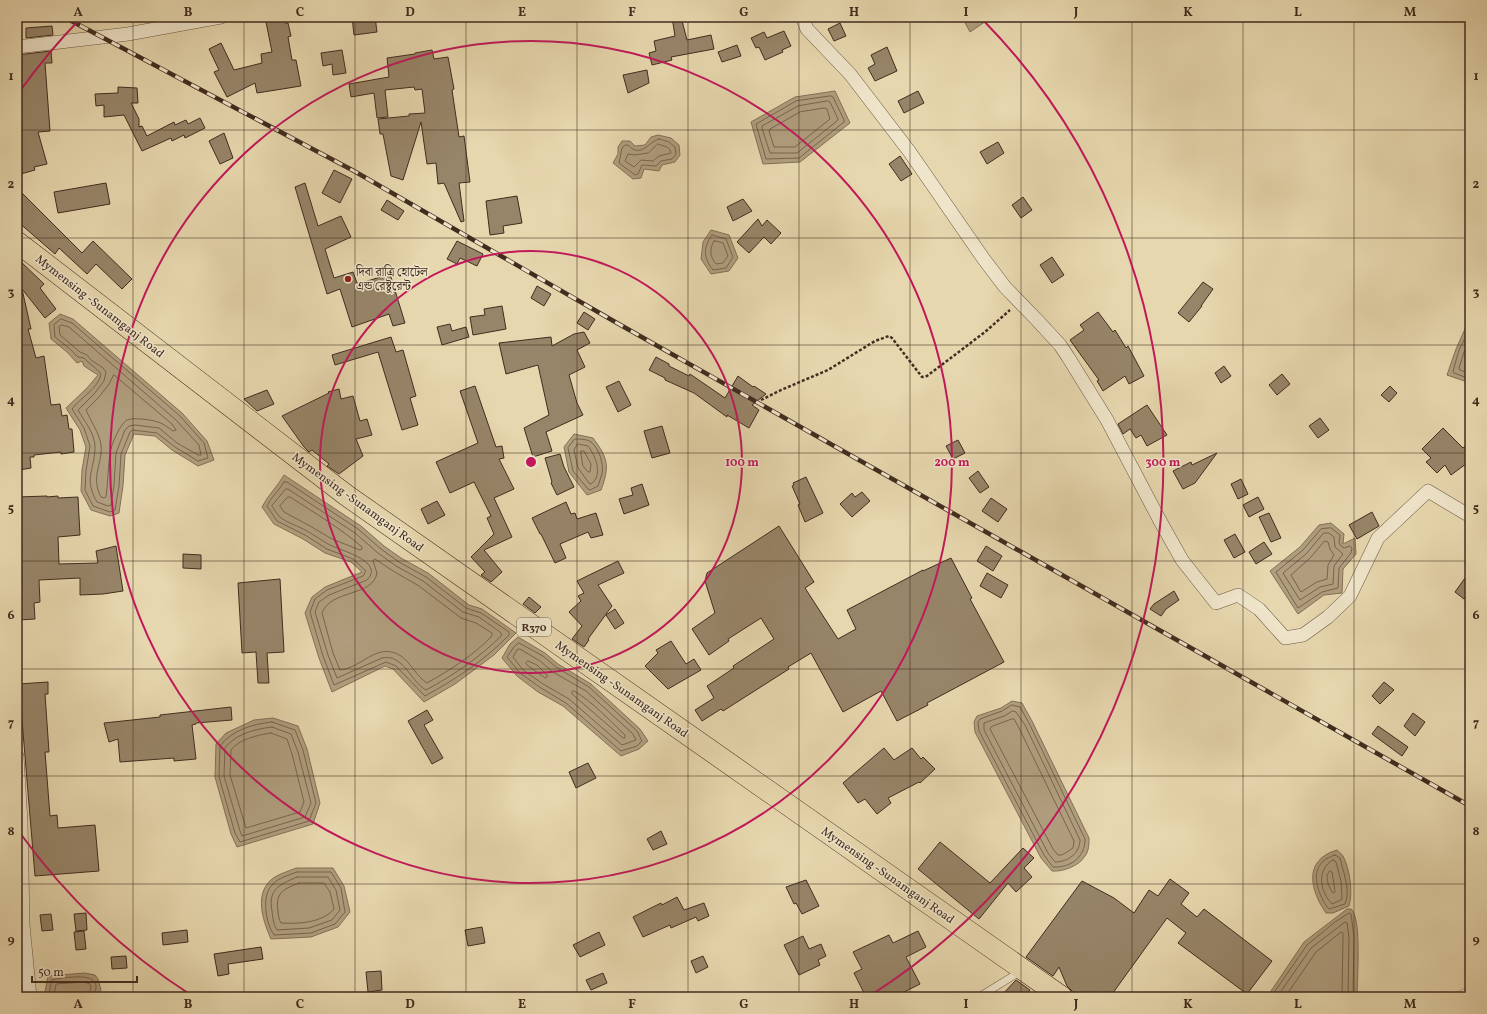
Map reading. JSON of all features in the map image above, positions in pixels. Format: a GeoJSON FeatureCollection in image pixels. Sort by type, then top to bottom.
{"type":"FeatureCollection","features":[{"type":"Feature","properties":{"kind":"main road","name":"Mymensing -Sunamganj Road"},"geometry":{"type":"LineString","coordinates":[[17,242],[346,496],[1062,997]]}},
{"type":"Feature","properties":{"kind":"street"},"geometry":{"type":"LineString","coordinates":[[17,47],[128,34],[221,17]]}},
{"type":"Feature","properties":{"kind":"street"},"geometry":{"type":"LineString","coordinates":[[802,17],[807,29],[850,74],[909,151],[983,258],[1005,287],[1042,325],[1068,357],[1107,420],[1182,560],[1216,603],[1238,595],[1259,609],[1285,638],[1303,635],[1328,617],[1350,596],[1378,538],[1428,491],[1470,516]]}},
{"type":"Feature","properties":{"kind":"street"},"geometry":{"type":"LineString","coordinates":[[17,756],[21,822],[23,925],[30,997]]}},
{"type":"Feature","properties":{"kind":"street"},"geometry":{"type":"LineString","coordinates":[[1463,997],[1470,993]]}},
{"type":"Feature","properties":{"kind":"lane"},"geometry":{"type":"LineString","coordinates":[[979,997],[1023,970]]}},
{"type":"Feature","properties":{"kind":"path"},"geometry":{"type":"LineString","coordinates":[[761,400],[828,370],[875,341],[886,336],[892,338],[922,377],[927,376],[985,332],[1020,302]]}},
{"type":"Feature","properties":{"kind":"water"},"geometry":{"type":"Polygon","coordinates":[[[962,17],[992,17],[970,32],[962,17]]]}},
{"type":"Feature","properties":{"kind":"water"},"geometry":{"type":"Polygon","coordinates":[[[835,91],[850,123],[800,162],[763,164],[751,122],[795,97],[835,91]]]}},
{"type":"Feature","properties":{"kind":"water"},"geometry":{"type":"Polygon","coordinates":[[[658,135],[671,138],[679,145],[680,155],[675,162],[662,165],[659,171],[644,169],[641,178],[633,179],[613,163],[618,154],[618,147],[622,141],[630,141],[635,146],[645,145],[651,137],[658,135]]]}},
{"type":"Feature","properties":{"kind":"water"},"geometry":{"type":"Polygon","coordinates":[[[711,230],[729,235],[738,258],[729,271],[711,274],[701,259],[703,242],[711,230]]]}},
{"type":"Feature","properties":{"kind":"water"},"geometry":{"type":"Polygon","coordinates":[[[60,314],[73,319],[182,413],[207,441],[214,460],[198,466],[172,450],[155,436],[134,434],[125,455],[123,486],[119,513],[110,516],[91,510],[81,491],[82,470],[86,447],[80,430],[66,408],[98,375],[84,366],[82,361],[77,363],[67,352],[51,339],[49,323],[60,314]]]}},
{"type":"Feature","properties":{"kind":"water"},"geometry":{"type":"Polygon","coordinates":[[[1469,320],[1470,383],[1447,375],[1456,349],[1469,320]]]}},
{"type":"Feature","properties":{"kind":"water"},"geometry":{"type":"Polygon","coordinates":[[[574,434],[593,438],[602,451],[606,462],[606,475],[601,490],[587,495],[569,472],[564,447],[574,434]]]}},
{"type":"Feature","properties":{"kind":"water"},"geometry":{"type":"Polygon","coordinates":[[[284,475],[361,526],[384,546],[401,558],[428,573],[469,605],[482,609],[516,633],[494,655],[455,684],[424,702],[393,669],[385,666],[332,692],[319,658],[305,613],[312,597],[325,587],[362,572],[351,562],[325,553],[303,539],[274,524],[262,507],[284,475]]]}},
{"type":"Feature","properties":{"kind":"water"},"geometry":{"type":"Polygon","coordinates":[[[1331,523],[1344,534],[1343,544],[1355,538],[1356,554],[1343,569],[1342,593],[1324,595],[1298,614],[1270,571],[1300,547],[1319,525],[1331,523]]]}},
{"type":"Feature","properties":{"kind":"water"},"geometry":{"type":"Polygon","coordinates":[[[518,637],[591,684],[640,729],[648,741],[639,749],[621,756],[563,706],[538,692],[517,676],[502,658],[510,644],[518,637]]]}},
{"type":"Feature","properties":{"kind":"water"},"geometry":{"type":"Polygon","coordinates":[[[1012,701],[1022,703],[1089,838],[1088,850],[1085,856],[1079,863],[1066,869],[1052,871],[1041,858],[975,732],[974,722],[977,716],[1001,708],[1012,701]]]}},
{"type":"Feature","properties":{"kind":"water"},"geometry":{"type":"Polygon","coordinates":[[[273,718],[298,726],[307,749],[320,803],[313,824],[237,847],[231,834],[215,777],[216,744],[226,733],[254,720],[273,718]]]}},
{"type":"Feature","properties":{"kind":"water"},"geometry":{"type":"Polygon","coordinates":[[[1337,850],[1343,856],[1349,874],[1351,888],[1350,901],[1349,906],[1333,913],[1326,913],[1320,904],[1313,886],[1314,868],[1326,855],[1337,850]]]}},
{"type":"Feature","properties":{"kind":"water"},"geometry":{"type":"Polygon","coordinates":[[[296,868],[333,868],[344,886],[350,912],[338,927],[311,937],[271,939],[266,926],[261,904],[264,889],[274,878],[296,868]]]}},
{"type":"Feature","properties":{"kind":"water"},"geometry":{"type":"Polygon","coordinates":[[[1347,909],[1351,909],[1357,924],[1357,997],[1267,997],[1304,942],[1347,909]]]}},
{"type":"Feature","properties":{"kind":"water"},"geometry":{"type":"Polygon","coordinates":[[[85,973],[95,975],[98,979],[101,990],[96,997],[44,997],[48,976],[85,973]]]}},
{"type":"Feature","properties":{"kind":"building"},"geometry":{"type":"Polygon","coordinates":[[[265,17],[284,17],[285,23],[288,23],[291,36],[288,37],[292,60],[296,60],[301,86],[257,93],[255,83],[227,97],[214,72],[219,70],[209,49],[221,43],[234,70],[262,63],[261,54],[272,52],[265,17]]]}},
{"type":"Feature","properties":{"kind":"building"},"geometry":{"type":"Polygon","coordinates":[[[352,17],[375,17],[377,32],[354,35],[352,17]]]}},
{"type":"Feature","properties":{"kind":"building"},"geometry":{"type":"Polygon","coordinates":[[[672,17],[681,17],[687,40],[711,35],[714,49],[671,57],[672,60],[652,65],[649,53],[656,51],[654,41],[675,36],[672,17]]]}},
{"type":"Feature","properties":{"kind":"building"},"geometry":{"type":"Polygon","coordinates":[[[840,23],[846,36],[834,41],[828,29],[840,23]]]}},
{"type":"Feature","properties":{"kind":"building"},"geometry":{"type":"Polygon","coordinates":[[[52,26],[53,35],[26,38],[26,28],[52,26]]]}},
{"type":"Feature","properties":{"kind":"building"},"geometry":{"type":"Polygon","coordinates":[[[784,31],[791,46],[782,50],[783,52],[765,60],[759,47],[756,48],[751,38],[764,32],[767,38],[784,31]]]}},
{"type":"Feature","properties":{"kind":"building"},"geometry":{"type":"Polygon","coordinates":[[[737,45],[741,56],[722,62],[718,52],[737,45]]]}},
{"type":"Feature","properties":{"kind":"building"},"geometry":{"type":"Polygon","coordinates":[[[887,47],[897,71],[875,81],[868,68],[875,64],[871,55],[887,47]]]}},
{"type":"Feature","properties":{"kind":"building"},"geometry":{"type":"Polygon","coordinates":[[[342,50],[346,73],[333,75],[332,64],[323,66],[321,53],[342,50]]]}},
{"type":"Feature","properties":{"kind":"building"},"geometry":{"type":"Polygon","coordinates":[[[432,50],[434,59],[448,57],[454,89],[452,90],[459,137],[464,136],[470,182],[459,183],[464,221],[461,222],[444,183],[438,184],[436,163],[427,164],[421,122],[403,180],[391,176],[383,134],[380,134],[378,119],[425,113],[422,89],[415,90],[414,87],[385,90],[388,117],[377,118],[374,93],[351,97],[349,84],[389,77],[387,58],[432,50]]]}},
{"type":"Feature","properties":{"kind":"building"},"geometry":{"type":"Polygon","coordinates":[[[51,51],[52,63],[45,63],[50,131],[38,132],[47,164],[34,167],[35,170],[17,175],[17,55],[51,51]]]}},
{"type":"Feature","properties":{"kind":"building"},"geometry":{"type":"Polygon","coordinates":[[[647,70],[649,83],[628,93],[623,75],[647,70]]]}},
{"type":"Feature","properties":{"kind":"building"},"geometry":{"type":"Polygon","coordinates":[[[118,87],[137,88],[138,103],[131,103],[139,119],[139,127],[142,126],[147,136],[174,122],[175,125],[186,120],[188,124],[200,118],[205,128],[185,138],[184,135],[172,141],[171,138],[142,151],[124,115],[104,117],[104,105],[96,106],[95,94],[118,93],[118,87]]]}},
{"type":"Feature","properties":{"kind":"building"},"geometry":{"type":"Polygon","coordinates":[[[918,91],[924,103],[904,113],[898,101],[918,91]]]}},
{"type":"Feature","properties":{"kind":"building"},"geometry":{"type":"Polygon","coordinates":[[[224,133],[233,158],[220,164],[209,141],[224,133]]]}},
{"type":"Feature","properties":{"kind":"building"},"geometry":{"type":"Polygon","coordinates":[[[998,142],[1004,153],[987,164],[980,152],[998,142]]]}},
{"type":"Feature","properties":{"kind":"building"},"geometry":{"type":"Polygon","coordinates":[[[900,156],[912,174],[901,181],[889,164],[900,156]]]}},
{"type":"Feature","properties":{"kind":"building"},"geometry":{"type":"Polygon","coordinates":[[[334,170],[352,179],[340,203],[322,193],[334,170]]]}},
{"type":"Feature","properties":{"kind":"building"},"geometry":{"type":"Polygon","coordinates":[[[106,183],[110,204],[58,213],[54,192],[106,183]]]}},
{"type":"Feature","properties":{"kind":"building"},"geometry":{"type":"Polygon","coordinates":[[[305,183],[318,226],[341,216],[351,237],[325,249],[334,278],[353,272],[357,283],[361,283],[390,274],[405,323],[393,326],[389,314],[352,327],[340,289],[327,294],[295,187],[305,183]]]}},
{"type":"Feature","properties":{"kind":"building"},"geometry":{"type":"Polygon","coordinates":[[[17,188],[82,253],[93,241],[132,279],[122,289],[96,264],[87,274],[59,248],[55,254],[17,221],[17,188]]]}},
{"type":"Feature","properties":{"kind":"building"},"geometry":{"type":"Polygon","coordinates":[[[517,196],[522,223],[503,226],[504,233],[490,235],[486,201],[517,196]]]}},
{"type":"Feature","properties":{"kind":"building"},"geometry":{"type":"Polygon","coordinates":[[[1023,197],[1032,210],[1021,218],[1012,205],[1023,197]]]}},
{"type":"Feature","properties":{"kind":"building"},"geometry":{"type":"Polygon","coordinates":[[[743,199],[752,211],[733,221],[727,207],[743,199]]]}},
{"type":"Feature","properties":{"kind":"building"},"geometry":{"type":"Polygon","coordinates":[[[387,200],[404,211],[398,220],[381,210],[387,200]]]}},
{"type":"Feature","properties":{"kind":"building"},"geometry":{"type":"Polygon","coordinates":[[[758,219],[762,226],[767,220],[781,233],[771,244],[764,237],[749,253],[737,242],[758,219]]]}},
{"type":"Feature","properties":{"kind":"building"},"geometry":{"type":"Polygon","coordinates":[[[457,241],[483,254],[477,266],[460,258],[457,264],[447,259],[457,241]]]}},
{"type":"Feature","properties":{"kind":"building"},"geometry":{"type":"Polygon","coordinates":[[[1052,257],[1064,275],[1052,283],[1040,265],[1052,257]]]}},
{"type":"Feature","properties":{"kind":"building"},"geometry":{"type":"Polygon","coordinates":[[[17,258],[44,284],[40,288],[56,309],[45,318],[22,289],[31,329],[28,329],[36,358],[44,356],[51,405],[60,404],[62,416],[67,415],[69,429],[72,429],[74,452],[34,455],[34,457],[30,457],[31,468],[19,470],[17,450],[17,288],[21,287],[17,282],[17,258]]]}},
{"type":"Feature","properties":{"kind":"building"},"geometry":{"type":"Polygon","coordinates":[[[1203,282],[1213,289],[1189,322],[1178,313],[1203,282]]]}},
{"type":"Feature","properties":{"kind":"building"},"geometry":{"type":"Polygon","coordinates":[[[537,286],[551,294],[544,306],[531,298],[537,286]]]}},
{"type":"Feature","properties":{"kind":"building"},"geometry":{"type":"Polygon","coordinates":[[[502,306],[506,329],[473,335],[470,317],[485,315],[484,309],[502,306]]]}},
{"type":"Feature","properties":{"kind":"building"},"geometry":{"type":"Polygon","coordinates":[[[584,312],[595,319],[588,330],[577,323],[584,312]]]}},
{"type":"Feature","properties":{"kind":"building"},"geometry":{"type":"Polygon","coordinates":[[[1098,312],[1113,332],[1115,330],[1126,348],[1128,346],[1144,376],[1129,384],[1125,376],[1103,391],[1097,381],[1099,380],[1070,340],[1084,330],[1080,325],[1098,312]]]}},
{"type":"Feature","properties":{"kind":"building"},"geometry":{"type":"Polygon","coordinates":[[[450,324],[452,331],[466,327],[469,337],[442,345],[437,327],[450,324]]]}},
{"type":"Feature","properties":{"kind":"building"},"geometry":{"type":"Polygon","coordinates":[[[584,332],[590,343],[577,350],[585,367],[569,375],[577,403],[583,415],[546,432],[552,451],[533,457],[524,428],[549,415],[538,365],[506,374],[499,343],[551,337],[552,346],[574,334],[584,332]]]}},
{"type":"Feature","properties":{"kind":"building"},"geometry":{"type":"Polygon","coordinates":[[[391,337],[396,352],[403,350],[416,396],[410,398],[418,425],[402,430],[378,352],[335,365],[332,355],[391,337]]]}},
{"type":"Feature","properties":{"kind":"building"},"geometry":{"type":"Polygon","coordinates":[[[656,357],[669,364],[669,366],[689,376],[690,374],[725,398],[738,376],[766,394],[752,405],[759,410],[749,428],[727,415],[727,417],[694,393],[665,380],[665,378],[649,370],[656,357]]]}},
{"type":"Feature","properties":{"kind":"building"},"geometry":{"type":"Polygon","coordinates":[[[1224,366],[1231,376],[1221,383],[1215,373],[1224,366]]]}},
{"type":"Feature","properties":{"kind":"building"},"geometry":{"type":"Polygon","coordinates":[[[1282,374],[1290,384],[1277,395],[1269,385],[1282,374]]]}},
{"type":"Feature","properties":{"kind":"building"},"geometry":{"type":"Polygon","coordinates":[[[619,381],[631,405],[618,412],[606,387],[619,381]]]}},
{"type":"Feature","properties":{"kind":"building"},"geometry":{"type":"Polygon","coordinates":[[[475,386],[496,447],[502,446],[504,458],[499,459],[514,489],[494,498],[512,537],[484,550],[502,572],[491,582],[481,575],[485,572],[471,557],[494,534],[487,518],[491,516],[474,482],[450,493],[436,462],[478,443],[460,391],[475,386]]]}},
{"type":"Feature","properties":{"kind":"building"},"geometry":{"type":"Polygon","coordinates":[[[1390,386],[1397,393],[1389,402],[1381,395],[1390,386]]]}},
{"type":"Feature","properties":{"kind":"building"},"geometry":{"type":"Polygon","coordinates":[[[339,389],[341,399],[353,396],[360,421],[367,419],[372,435],[356,439],[363,456],[339,474],[327,466],[329,464],[312,450],[309,452],[304,447],[282,416],[329,393],[328,392],[339,389]]]}},
{"type":"Feature","properties":{"kind":"building"},"geometry":{"type":"Polygon","coordinates":[[[267,390],[274,404],[257,411],[244,399],[267,390]]]}},
{"type":"Feature","properties":{"kind":"building"},"geometry":{"type":"Polygon","coordinates":[[[1147,405],[1167,435],[1147,446],[1141,435],[1136,438],[1130,429],[1123,434],[1118,424],[1147,405]]]}},
{"type":"Feature","properties":{"kind":"building"},"geometry":{"type":"Polygon","coordinates":[[[1320,418],[1329,430],[1318,438],[1309,426],[1320,418]]]}},
{"type":"Feature","properties":{"kind":"building"},"geometry":{"type":"Polygon","coordinates":[[[662,426],[670,453],[652,458],[644,431],[662,426]]]}},
{"type":"Feature","properties":{"kind":"building"},"geometry":{"type":"Polygon","coordinates":[[[1443,428],[1463,448],[1470,442],[1470,461],[1451,475],[1445,465],[1437,473],[1426,462],[1431,458],[1422,449],[1443,428]]]}},
{"type":"Feature","properties":{"kind":"building"},"geometry":{"type":"Polygon","coordinates":[[[958,440],[965,453],[953,459],[946,446],[958,440]]]}},
{"type":"Feature","properties":{"kind":"building"},"geometry":{"type":"Polygon","coordinates":[[[1217,453],[1195,483],[1183,489],[1173,471],[1191,462],[1192,465],[1217,453]]]}},
{"type":"Feature","properties":{"kind":"building"},"geometry":{"type":"Polygon","coordinates":[[[560,454],[564,467],[574,487],[557,495],[551,483],[552,482],[545,458],[560,454]]]}},
{"type":"Feature","properties":{"kind":"building"},"geometry":{"type":"Polygon","coordinates":[[[978,471],[989,487],[980,493],[969,478],[978,471]]]}},
{"type":"Feature","properties":{"kind":"building"},"geometry":{"type":"Polygon","coordinates":[[[806,477],[823,513],[805,522],[798,505],[800,504],[792,486],[794,485],[793,483],[806,477]]]}},
{"type":"Feature","properties":{"kind":"building"},"geometry":{"type":"Polygon","coordinates":[[[1241,479],[1248,494],[1238,499],[1231,484],[1241,479]]]}},
{"type":"Feature","properties":{"kind":"building"},"geometry":{"type":"Polygon","coordinates":[[[642,484],[649,505],[624,514],[619,499],[633,495],[631,488],[642,484]]]}},
{"type":"Feature","properties":{"kind":"building"},"geometry":{"type":"Polygon","coordinates":[[[862,492],[870,501],[852,517],[840,504],[852,493],[855,497],[862,492]]]}},
{"type":"Feature","properties":{"kind":"building"},"geometry":{"type":"Polygon","coordinates":[[[58,496],[58,498],[78,497],[80,535],[58,537],[59,564],[98,563],[96,551],[116,546],[123,591],[80,595],[80,578],[39,580],[40,602],[34,603],[35,619],[18,620],[17,497],[58,496]]]}},
{"type":"Feature","properties":{"kind":"building"},"geometry":{"type":"Polygon","coordinates":[[[1258,497],[1264,509],[1249,517],[1243,505],[1258,497]]]}},
{"type":"Feature","properties":{"kind":"building"},"geometry":{"type":"Polygon","coordinates":[[[991,498],[1007,509],[998,522],[982,511],[991,498]]]}},
{"type":"Feature","properties":{"kind":"building"},"geometry":{"type":"Polygon","coordinates":[[[437,501],[445,515],[428,524],[421,509],[437,501]]]}},
{"type":"Feature","properties":{"kind":"building"},"geometry":{"type":"Polygon","coordinates":[[[566,502],[571,514],[575,513],[577,519],[596,513],[603,535],[591,538],[588,532],[560,544],[566,558],[555,563],[532,518],[566,502]]]}},
{"type":"Feature","properties":{"kind":"building"},"geometry":{"type":"Polygon","coordinates":[[[1372,512],[1379,526],[1357,539],[1349,525],[1372,512]]]}},
{"type":"Feature","properties":{"kind":"building"},"geometry":{"type":"Polygon","coordinates":[[[1269,513],[1281,538],[1271,542],[1259,517],[1269,513]]]}},
{"type":"Feature","properties":{"kind":"building"},"geometry":{"type":"Polygon","coordinates":[[[779,526],[814,582],[805,588],[838,639],[856,629],[847,610],[923,570],[951,558],[972,598],[970,599],[1004,662],[927,703],[928,705],[897,721],[881,691],[843,712],[811,653],[788,667],[789,669],[723,711],[721,709],[702,721],[695,710],[714,698],[707,686],[734,668],[733,666],[774,639],[761,618],[728,639],[729,641],[709,655],[692,629],[715,613],[705,581],[707,573],[779,526]]]}},
{"type":"Feature","properties":{"kind":"building"},"geometry":{"type":"Polygon","coordinates":[[[1235,534],[1245,552],[1234,558],[1224,540],[1235,534]]]}},
{"type":"Feature","properties":{"kind":"building"},"geometry":{"type":"Polygon","coordinates":[[[1264,542],[1272,554],[1256,564],[1249,552],[1264,542]]]}},
{"type":"Feature","properties":{"kind":"building"},"geometry":{"type":"Polygon","coordinates":[[[986,546],[1002,556],[993,571],[977,561],[986,546]]]}},
{"type":"Feature","properties":{"kind":"building"},"geometry":{"type":"Polygon","coordinates":[[[183,554],[201,555],[201,569],[183,568],[183,554]]]}},
{"type":"Feature","properties":{"kind":"building"},"geometry":{"type":"Polygon","coordinates":[[[618,561],[624,573],[598,585],[612,606],[588,639],[589,640],[584,647],[572,639],[582,626],[569,612],[581,601],[578,596],[584,593],[577,581],[618,561]]]}},
{"type":"Feature","properties":{"kind":"building"},"geometry":{"type":"Polygon","coordinates":[[[1470,571],[1470,590],[1464,599],[1455,592],[1470,571]]]}},
{"type":"Feature","properties":{"kind":"building"},"geometry":{"type":"Polygon","coordinates":[[[987,573],[1008,585],[1001,598],[980,586],[987,573]]]}},
{"type":"Feature","properties":{"kind":"building"},"geometry":{"type":"Polygon","coordinates":[[[280,579],[284,652],[267,653],[269,683],[258,683],[256,652],[242,653],[238,583],[280,579]]]}},
{"type":"Feature","properties":{"kind":"building"},"geometry":{"type":"Polygon","coordinates":[[[1174,591],[1179,600],[1166,609],[1161,616],[1150,609],[1154,604],[1174,591]]]}},
{"type":"Feature","properties":{"kind":"building"},"geometry":{"type":"Polygon","coordinates":[[[529,597],[541,607],[535,613],[523,604],[529,597]]]}},
{"type":"Feature","properties":{"kind":"building"},"geometry":{"type":"Polygon","coordinates":[[[615,609],[624,623],[615,629],[606,615],[615,609]]]}},
{"type":"Feature","properties":{"kind":"building"},"geometry":{"type":"Polygon","coordinates":[[[671,641],[686,664],[694,659],[701,670],[668,689],[645,666],[658,653],[656,650],[671,641]]]}},
{"type":"Feature","properties":{"kind":"building"},"geometry":{"type":"Polygon","coordinates":[[[48,682],[48,694],[45,694],[49,752],[45,752],[50,816],[57,815],[58,828],[95,825],[99,871],[35,876],[19,684],[48,682]]]}},
{"type":"Feature","properties":{"kind":"building"},"geometry":{"type":"Polygon","coordinates":[[[1384,682],[1394,690],[1380,704],[1372,696],[1384,682]]]}},
{"type":"Feature","properties":{"kind":"building"},"geometry":{"type":"Polygon","coordinates":[[[231,707],[232,720],[196,723],[192,725],[196,759],[174,761],[174,758],[120,762],[118,739],[109,742],[104,723],[160,717],[160,715],[231,707]]]}},
{"type":"Feature","properties":{"kind":"building"},"geometry":{"type":"Polygon","coordinates":[[[427,710],[433,720],[424,725],[443,758],[432,764],[408,721],[427,710]]]}},
{"type":"Feature","properties":{"kind":"building"},"geometry":{"type":"Polygon","coordinates":[[[1413,713],[1425,722],[1415,736],[1404,726],[1413,713]]]}},
{"type":"Feature","properties":{"kind":"building"},"geometry":{"type":"Polygon","coordinates":[[[1378,726],[1408,747],[1402,756],[1372,734],[1378,726]]]}},
{"type":"Feature","properties":{"kind":"building"},"geometry":{"type":"Polygon","coordinates":[[[884,748],[894,760],[912,748],[921,759],[923,757],[935,769],[920,783],[919,782],[888,798],[891,803],[877,814],[865,799],[858,803],[843,783],[884,748]]]}},
{"type":"Feature","properties":{"kind":"building"},"geometry":{"type":"Polygon","coordinates":[[[588,763],[596,778],[576,788],[569,772],[588,763]]]}},
{"type":"Feature","properties":{"kind":"building"},"geometry":{"type":"Polygon","coordinates":[[[661,831],[667,844],[653,850],[647,839],[661,831]]]}},
{"type":"Feature","properties":{"kind":"building"},"geometry":{"type":"Polygon","coordinates":[[[940,842],[990,883],[1023,848],[1034,858],[1024,868],[1032,877],[1016,892],[1008,883],[979,919],[918,869],[940,842]]]}},
{"type":"Feature","properties":{"kind":"building"},"geometry":{"type":"Polygon","coordinates":[[[1170,879],[1189,893],[1181,904],[1197,917],[1204,909],[1272,961],[1247,994],[1178,943],[1186,933],[1167,918],[1110,997],[1075,997],[1073,992],[1067,986],[1059,967],[1053,976],[1026,957],[1082,881],[1114,898],[1134,913],[1149,890],[1158,896],[1170,879]]]}},
{"type":"Feature","properties":{"kind":"building"},"geometry":{"type":"Polygon","coordinates":[[[806,880],[819,906],[802,914],[796,903],[794,904],[786,887],[806,880]]]}},
{"type":"Feature","properties":{"kind":"building"},"geometry":{"type":"Polygon","coordinates":[[[677,897],[684,910],[704,903],[709,916],[698,921],[696,917],[671,928],[670,925],[643,937],[633,917],[677,897]]]}},
{"type":"Feature","properties":{"kind":"building"},"geometry":{"type":"Polygon","coordinates":[[[86,913],[87,930],[76,931],[74,914],[86,913]]]}},
{"type":"Feature","properties":{"kind":"building"},"geometry":{"type":"Polygon","coordinates":[[[51,914],[53,930],[42,931],[40,915],[51,914]]]}},
{"type":"Feature","properties":{"kind":"building"},"geometry":{"type":"Polygon","coordinates":[[[482,927],[485,943],[468,946],[465,930],[482,927]]]}},
{"type":"Feature","properties":{"kind":"building"},"geometry":{"type":"Polygon","coordinates":[[[187,930],[188,942],[163,945],[162,933],[187,930]]]}},
{"type":"Feature","properties":{"kind":"building"},"geometry":{"type":"Polygon","coordinates":[[[84,931],[86,949],[76,950],[74,932],[84,931]]]}},
{"type":"Feature","properties":{"kind":"building"},"geometry":{"type":"Polygon","coordinates":[[[918,931],[926,947],[906,957],[920,984],[894,997],[866,997],[854,973],[862,969],[853,952],[889,935],[893,943],[918,931]]]}},
{"type":"Feature","properties":{"kind":"building"},"geometry":{"type":"Polygon","coordinates":[[[599,932],[605,945],[580,957],[573,945],[599,932]]]}},
{"type":"Feature","properties":{"kind":"building"},"geometry":{"type":"Polygon","coordinates":[[[803,936],[809,949],[821,944],[826,956],[818,960],[820,965],[799,975],[784,945],[803,936]]]}},
{"type":"Feature","properties":{"kind":"building"},"geometry":{"type":"Polygon","coordinates":[[[261,947],[263,959],[228,964],[229,974],[218,976],[214,954],[261,947]]]}},
{"type":"Feature","properties":{"kind":"building"},"geometry":{"type":"Polygon","coordinates":[[[126,956],[127,968],[112,969],[111,957],[126,956]]]}},
{"type":"Feature","properties":{"kind":"building"},"geometry":{"type":"Polygon","coordinates":[[[703,956],[708,967],[696,973],[691,961],[703,956]]]}},
{"type":"Feature","properties":{"kind":"building"},"geometry":{"type":"Polygon","coordinates":[[[381,971],[382,990],[368,992],[366,972],[381,971]]]}},
{"type":"Feature","properties":{"kind":"building"},"geometry":{"type":"Polygon","coordinates":[[[603,973],[607,983],[591,990],[586,980],[603,973]]]}},
{"type":"Feature","properties":{"kind":"building"},"geometry":{"type":"Polygon","coordinates":[[[1016,980],[1030,990],[1024,997],[1000,997],[1016,980]]]}},
{"type":"Feature","properties":{"kind":"railway"},"geometry":{"type":"LineString","coordinates":[[64,17],[354,171],[617,323],[1470,806]]}},
{"type":"Feature","properties":{"kind":"place","name":"দিবা রাত্রি হোটেল এন্ড রেষ্টুরেন্ট"},"geometry":{"type":"Point","coordinates":[348,279]}}]}
